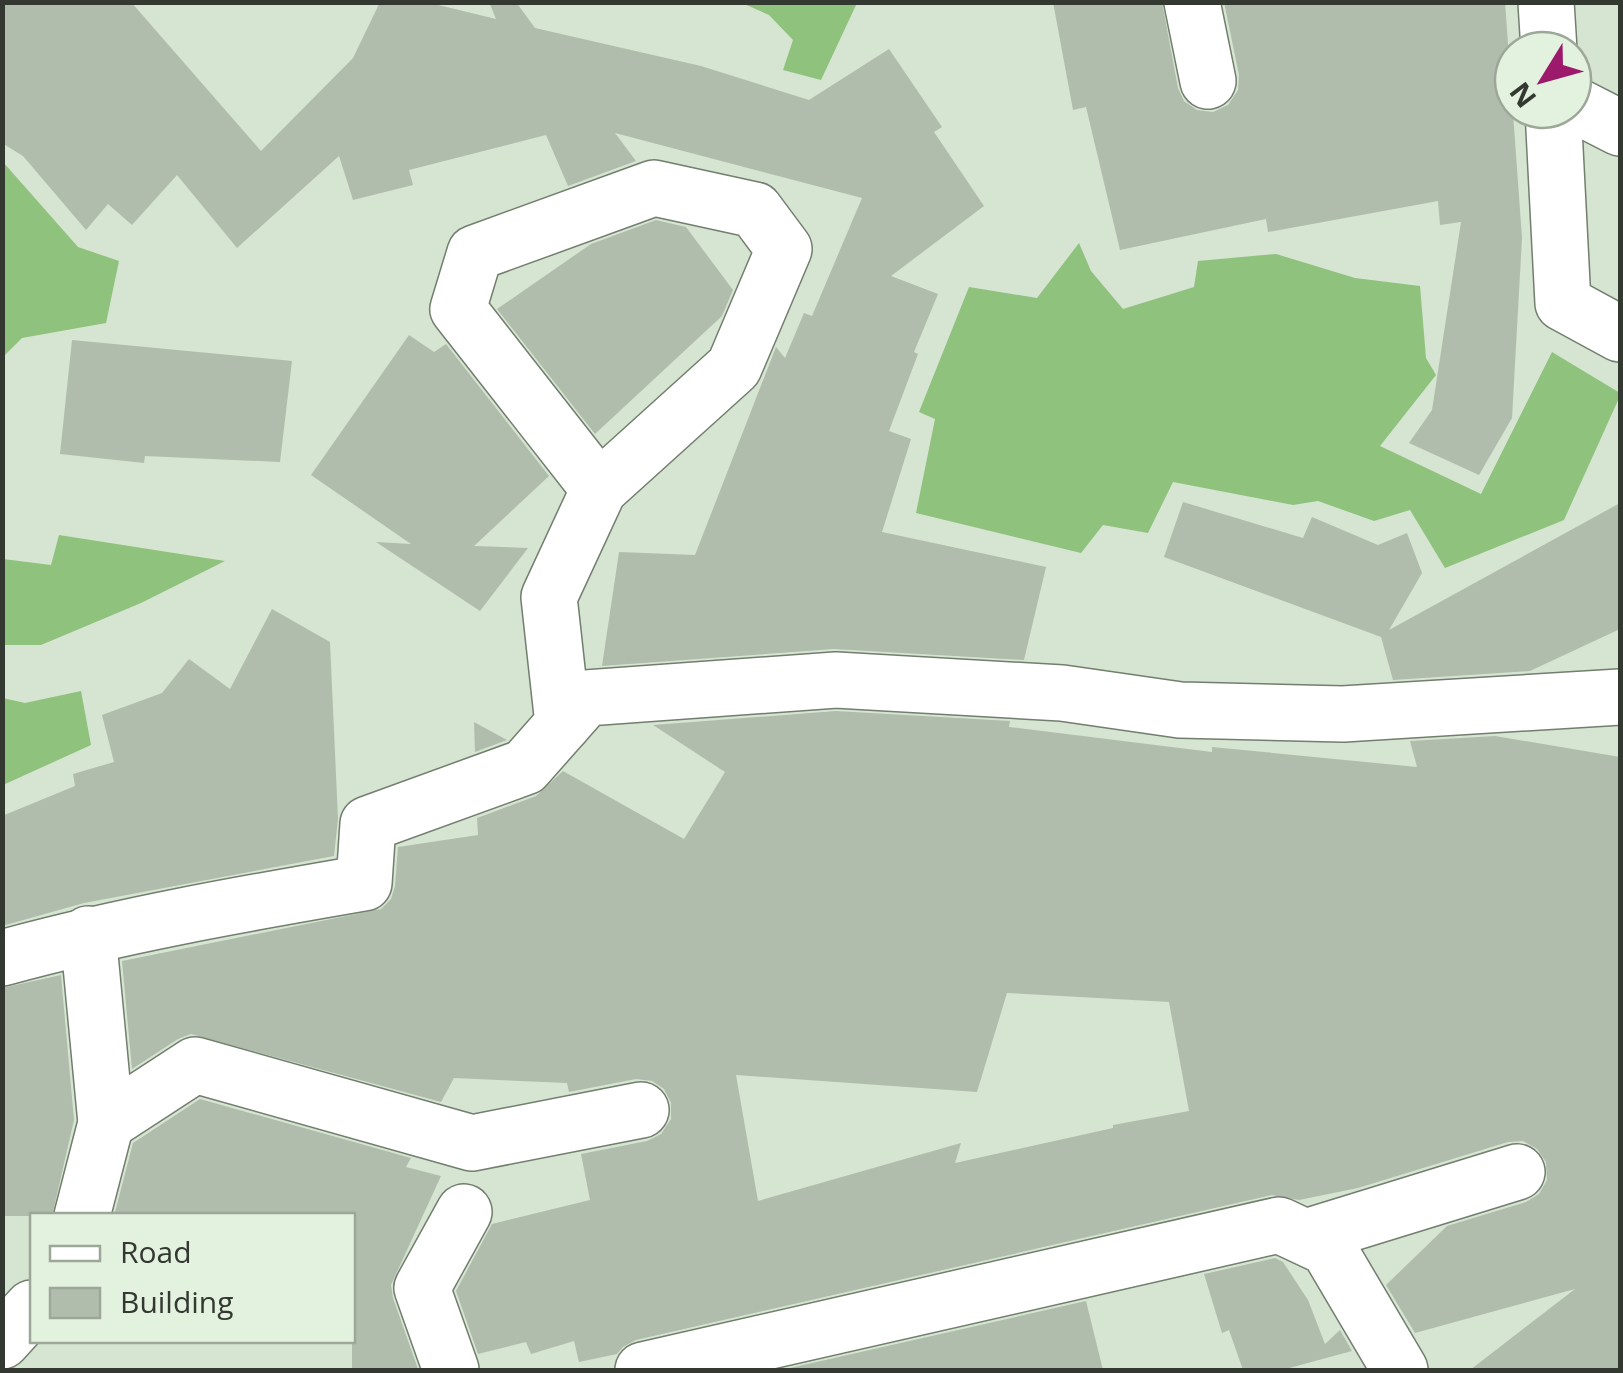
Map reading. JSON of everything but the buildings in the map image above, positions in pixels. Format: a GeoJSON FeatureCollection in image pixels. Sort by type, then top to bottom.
{"type":"FeatureCollection","features":[{"type":"Feature","properties":{"kind":"street"},"geometry":{"type":"LineString","coordinates":[[1192,2],[1208,81]]}},
{"type":"Feature","properties":{"kind":"street"},"geometry":{"type":"LineString","coordinates":[[1546,2],[1548,30]]}},
{"type":"Feature","properties":{"kind":"street"},"geometry":{"type":"LineString","coordinates":[[1593,114],[1620,128]]}},
{"type":"Feature","properties":{"kind":"street"},"geometry":{"type":"LineString","coordinates":[[1555,130],[1564,303],[1620,334]]}},
{"type":"Feature","properties":{"kind":"street"},"geometry":{"type":"LineString","coordinates":[[563,724],[549,597],[599,490],[734,367],[784,249],[755,210],[654,188],[475,253],[458,309],[599,490]]}},
{"type":"Feature","properties":{"kind":"street"},"geometry":{"type":"LineString","coordinates":[[2,958],[180,914],[364,883],[368,824],[525,767],[586,698],[836,680],[1062,693],[1180,710],[1343,714],[1620,697]]}},
{"type":"Feature","properties":{"kind":"street"},"geometry":{"type":"LineString","coordinates":[[83,1213],[106,1123],[88,934]]}},
{"type":"Feature","properties":{"kind":"street"},"geometry":{"type":"LineString","coordinates":[[106,1123],[194,1066],[472,1143],[641,1110]]}},
{"type":"Feature","properties":{"kind":"street"},"geometry":{"type":"LineString","coordinates":[[1306,1237],[1517,1172]]}},
{"type":"Feature","properties":{"kind":"street"},"geometry":{"type":"LineString","coordinates":[[451,1370],[422,1288],[464,1212]]}},
{"type":"Feature","properties":{"kind":"street"},"geometry":{"type":"LineString","coordinates":[[643,1370],[1279,1225],[1328,1248],[1400,1370]]}},
{"type":"Feature","properties":{"kind":"street"},"geometry":{"type":"LineString","coordinates":[[2,1341],[30,1310]]}},
{"type":"Feature","properties":{"kind":"street"},"geometry":{"type":"LineString","coordinates":[[2,1363],[11,1370]]}},
{"type":"Feature","properties":{"kind":"green space"},"geometry":{"type":"Polygon","coordinates":[[[857,2],[821,80],[783,70],[793,40],[769,15],[742,3],[857,2]]]}},
{"type":"Feature","properties":{"kind":"green space"},"geometry":{"type":"Polygon","coordinates":[[[3,162],[78,247],[119,261],[106,323],[22,338],[3,357],[3,162]]]}},
{"type":"Feature","properties":{"kind":"green space"},"geometry":{"type":"Polygon","coordinates":[[[1079,243],[1091,271],[1123,309],[1194,287],[1198,261],[1276,254],[1355,278],[1420,286],[1426,358],[1436,375],[1380,446],[1481,494],[1552,352],[1620,396],[1564,520],[1445,568],[1410,510],[1374,521],[1318,501],[1293,505],[1173,482],[1148,533],[1103,525],[1081,553],[916,513],[935,419],[919,412],[969,287],[1037,298],[1079,243]]]}},
{"type":"Feature","properties":{"kind":"green space"},"geometry":{"type":"Polygon","coordinates":[[[59,535],[225,561],[141,603],[41,645],[5,645],[3,559],[51,565],[59,535]]]}},
{"type":"Feature","properties":{"kind":"green space"},"geometry":{"type":"Polygon","coordinates":[[[81,691],[91,745],[3,785],[3,698],[25,703],[81,691]]]}}]}
